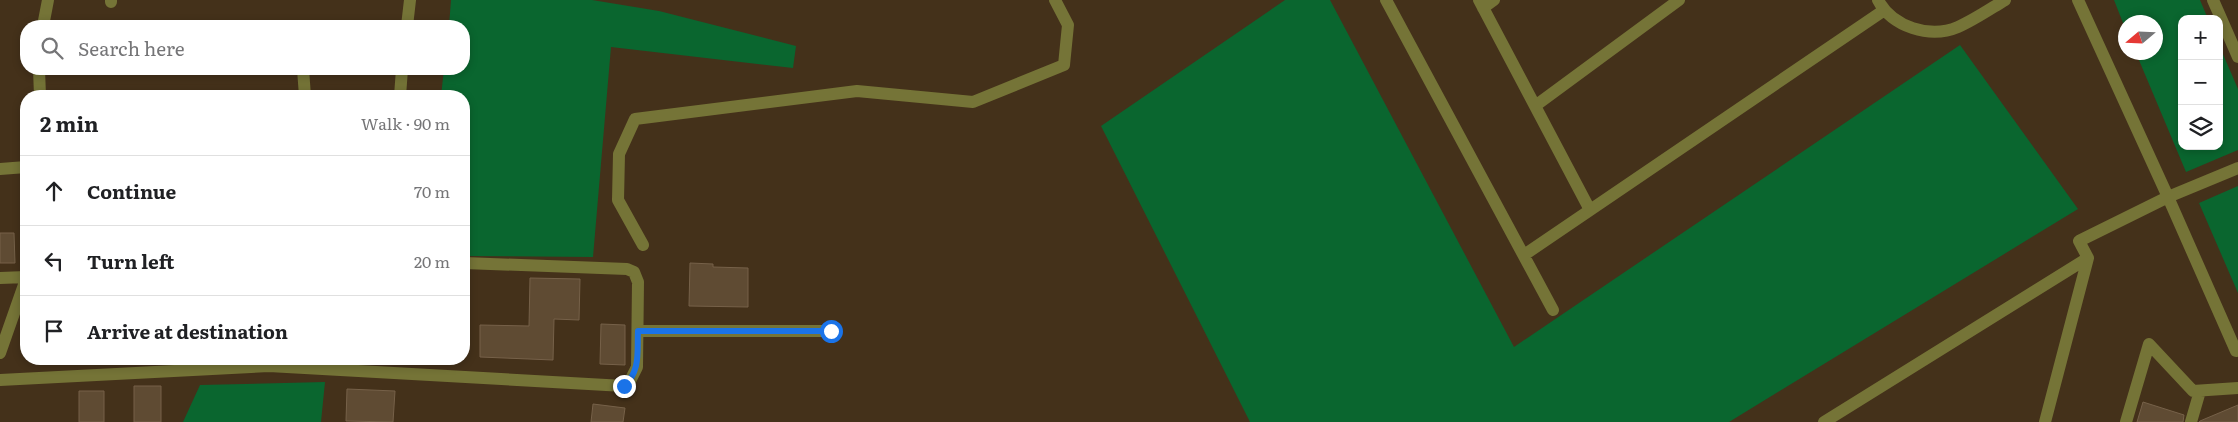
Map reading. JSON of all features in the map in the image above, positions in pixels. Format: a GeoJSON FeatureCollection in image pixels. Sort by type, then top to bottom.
{"type":"FeatureCollection","features":[{"type":"Feature","properties":{"kind":"street"},"geometry":{"type":"LineString","coordinates":[[44,20],[48,0]]}},
{"type":"Feature","properties":{"kind":"street"},"geometry":{"type":"LineString","coordinates":[[408,20],[410,0]]}},
{"type":"Feature","properties":{"kind":"street"},"geometry":{"type":"LineString","coordinates":[[643,245],[618,200],[619,154],[635,118],[856,91],[973,102],[1064,65],[1068,25],[1055,0]]}},
{"type":"Feature","properties":{"kind":"street"},"geometry":{"type":"LineString","coordinates":[[1386,0],[1554,310]]}},
{"type":"Feature","properties":{"kind":"street"},"geometry":{"type":"LineString","coordinates":[[1494,0],[1481,4],[1590,210]]}},
{"type":"Feature","properties":{"kind":"street"},"geometry":{"type":"LineString","coordinates":[[1535,106],[1679,0]]}},
{"type":"Feature","properties":{"kind":"street"},"geometry":{"type":"LineString","coordinates":[[1524,255],[1880,6],[1907,26],[1920,30],[1946,30],[1958,27],[2005,0]]}},
{"type":"Feature","properties":{"kind":"street"},"geometry":{"type":"LineString","coordinates":[[2078,0],[2236,351]]}},
{"type":"Feature","properties":{"kind":"street"},"geometry":{"type":"LineString","coordinates":[[2213,0],[2238,57]]}},
{"type":"Feature","properties":{"kind":"street"},"geometry":{"type":"LineString","coordinates":[[39,75],[40,90]]}},
{"type":"Feature","properties":{"kind":"street"},"geometry":{"type":"LineString","coordinates":[[304,75],[305,90]]}},
{"type":"Feature","properties":{"kind":"street"},"geometry":{"type":"LineString","coordinates":[[400,90],[402,75]]}},
{"type":"Feature","properties":{"kind":"street"},"geometry":{"type":"LineString","coordinates":[[0,169],[20,167]]}},
{"type":"Feature","properties":{"kind":"street"},"geometry":{"type":"LineString","coordinates":[[2045,422],[2088,258],[2079,241],[2168,197],[2238,168]]}},
{"type":"Feature","properties":{"kind":"street"},"geometry":{"type":"LineString","coordinates":[[1824,422],[2088,258]]}},
{"type":"Feature","properties":{"kind":"street"},"geometry":{"type":"LineString","coordinates":[[0,380],[268,366],[624,386],[631,379],[637,367],[638,282],[634,272],[627,269],[470,263]]}},
{"type":"Feature","properties":{"kind":"street"},"geometry":{"type":"LineString","coordinates":[[0,278],[20,278]]}},
{"type":"Feature","properties":{"kind":"street"},"geometry":{"type":"LineString","coordinates":[[0,353],[20,295]]}},
{"type":"Feature","properties":{"kind":"street"},"geometry":{"type":"LineString","coordinates":[[638,331],[831,331]]}},
{"type":"Feature","properties":{"kind":"street"},"geometry":{"type":"LineString","coordinates":[[2126,422],[2149,344],[2194,392],[2238,388]]}},
{"type":"Feature","properties":{"kind":"street"},"geometry":{"type":"LineString","coordinates":[[2191,422],[2200,391]]}},
{"type":"Feature","properties":{"kind":"green space"},"geometry":{"type":"Polygon","coordinates":[[[451,0],[592,0],[659,11],[796,46],[793,68],[611,47],[593,257],[470,256],[470,90],[442,90],[443,75],[470,75],[470,20],[449,20],[451,0]]]}},
{"type":"Feature","properties":{"kind":"green space"},"geometry":{"type":"Polygon","coordinates":[[[1285,0],[1330,0],[1514,347],[1960,45],[2078,209],[1729,422],[1250,422],[1101,126],[1285,0]]]}},
{"type":"Feature","properties":{"kind":"green space"},"geometry":{"type":"Polygon","coordinates":[[[2114,0],[2200,0],[2206,15],[2178,15],[2178,150],[2223,150],[2223,54],[2238,89],[2238,150],[2186,172],[2139,60],[2163,60],[2163,15],[2120,15],[2114,0]]]}},
{"type":"Feature","properties":{"kind":"green space"},"geometry":{"type":"Polygon","coordinates":[[[2238,186],[2238,293],[2199,203],[2238,186]]]}},
{"type":"Feature","properties":{"kind":"green space"},"geometry":{"type":"Polygon","coordinates":[[[325,382],[321,422],[183,422],[200,385],[325,382]]]}},
{"type":"Feature","properties":{"kind":"building"},"geometry":{"type":"Polygon","coordinates":[[[0,233],[14,233],[15,263],[0,263],[0,233]]]}},
{"type":"Feature","properties":{"kind":"building"},"geometry":{"type":"Polygon","coordinates":[[[690,263],[713,264],[713,267],[748,268],[748,307],[689,306],[690,263]]]}},
{"type":"Feature","properties":{"kind":"building"},"geometry":{"type":"Polygon","coordinates":[[[530,278],[580,279],[579,320],[554,319],[553,360],[480,357],[480,325],[529,326],[530,278]]]}},
{"type":"Feature","properties":{"kind":"building"},"geometry":{"type":"Polygon","coordinates":[[[601,324],[625,325],[625,365],[600,364],[601,324]]]}},
{"type":"Feature","properties":{"kind":"building"},"geometry":{"type":"Polygon","coordinates":[[[134,386],[161,386],[161,422],[134,422],[134,386]]]}},
{"type":"Feature","properties":{"kind":"building"},"geometry":{"type":"Polygon","coordinates":[[[347,389],[395,391],[393,422],[346,421],[347,389]]]}},
{"type":"Feature","properties":{"kind":"building"},"geometry":{"type":"Polygon","coordinates":[[[79,391],[104,391],[104,422],[79,422],[79,391]]]}},
{"type":"Feature","properties":{"kind":"building"},"geometry":{"type":"Polygon","coordinates":[[[2143,402],[2184,415],[2183,422],[2137,422],[2143,402]]]}},
{"type":"Feature","properties":{"kind":"building"},"geometry":{"type":"Polygon","coordinates":[[[593,404],[625,408],[623,422],[591,422],[593,404]]]}},
{"type":"Feature","properties":{"kind":"building"},"geometry":{"type":"Polygon","coordinates":[[[2238,405],[2238,422],[2199,422],[2200,421],[2238,405]]]}},
{"type":"Feature","properties":{"kind":"route"},"geometry":{"type":"LineString","coordinates":[[624,386],[631,379],[637,367],[638,331],[831,331]]}}]}
